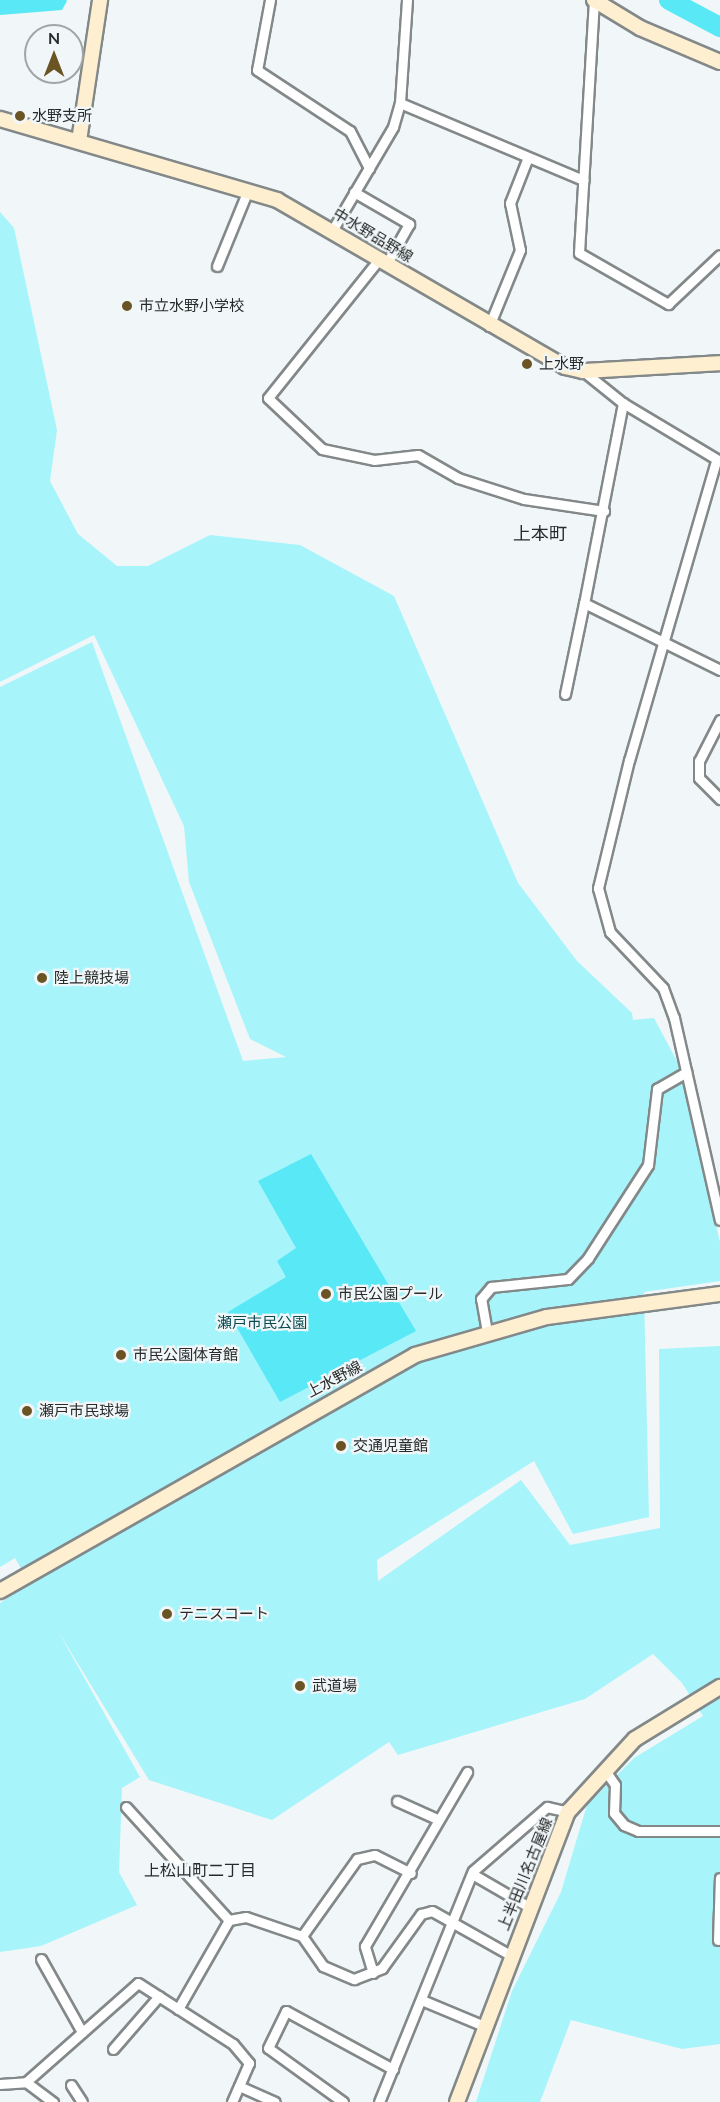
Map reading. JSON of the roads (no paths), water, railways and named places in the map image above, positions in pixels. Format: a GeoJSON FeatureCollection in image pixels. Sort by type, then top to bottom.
{"type":"FeatureCollection","features":[{"type":"Feature","properties":{"kind":"main road"},"geometry":{"type":"LineString","coordinates":[[79,141],[100,0]]}},
{"type":"Feature","properties":{"kind":"main road"},"geometry":{"type":"LineString","coordinates":[[594,0],[640,28],[720,62]]}},
{"type":"Feature","properties":{"kind":"main road","name":"中水野品野線"},"geometry":{"type":"LineString","coordinates":[[0,119],[248,190],[333,229],[551,362],[583,371],[720,363]]}},
{"type":"Feature","properties":{"kind":"main road","name":"上水野線"},"geometry":{"type":"LineString","coordinates":[[0,1591],[354,1387],[415,1355],[487,1332],[547,1317],[720,1294]]}},
{"type":"Feature","properties":{"kind":"main road","name":"上半田川名古屋線"},"geometry":{"type":"LineString","coordinates":[[457,2102],[528,1907],[568,1812],[604,1768],[668,1716],[720,1687]]}},
{"type":"Feature","properties":{"kind":"street"},"geometry":{"type":"LineString","coordinates":[[270,0],[257,70],[350,131],[369,168]]}},
{"type":"Feature","properties":{"kind":"street"},"geometry":{"type":"LineString","coordinates":[[333,229],[369,168],[400,103],[407,0]]}},
{"type":"Feature","properties":{"kind":"street"},"geometry":{"type":"LineString","coordinates":[[594,0],[579,253],[668,303],[720,255]]}},
{"type":"Feature","properties":{"kind":"street"},"geometry":{"type":"LineString","coordinates":[[400,103],[583,180]]}},
{"type":"Feature","properties":{"kind":"street"},"geometry":{"type":"LineString","coordinates":[[489,326],[520,250],[510,203],[528,157]]}},
{"type":"Feature","properties":{"kind":"street"},"geometry":{"type":"LineString","coordinates":[[217,266],[248,190]]}},
{"type":"Feature","properties":{"kind":"street"},"geometry":{"type":"LineString","coordinates":[[354,192],[409,224],[384,260],[268,398],[322,449],[374,460],[418,455],[458,478],[524,499],[604,511]]}},
{"type":"Feature","properties":{"kind":"street"},"geometry":{"type":"LineString","coordinates":[[583,371],[622,403],[718,461],[662,640],[598,888],[610,932],[663,988],[686,1072],[720,1220]]}},
{"type":"Feature","properties":{"kind":"street"},"geometry":{"type":"LineString","coordinates":[[566,694],[604,511],[622,403]]}},
{"type":"Feature","properties":{"kind":"street"},"geometry":{"type":"LineString","coordinates":[[584,603],[720,670]]}},
{"type":"Feature","properties":{"kind":"street"},"geometry":{"type":"LineString","coordinates":[[720,720],[699,761],[699,778],[720,799]]}},
{"type":"Feature","properties":{"kind":"street"},"geometry":{"type":"LineString","coordinates":[[487,1332],[481,1299],[491,1287],[568,1279],[588,1258],[648,1166],[657,1089],[686,1072]]}},
{"type":"Feature","properties":{"kind":"street"},"geometry":{"type":"LineString","coordinates":[[604,1768],[615,1785],[614,1813],[624,1825],[638,1831],[720,1831]]}},
{"type":"Feature","properties":{"kind":"street"},"geometry":{"type":"LineString","coordinates":[[373,1973],[365,1946],[411,1874],[437,1820],[467,1772]]}},
{"type":"Feature","properties":{"kind":"street"},"geometry":{"type":"LineString","coordinates":[[397,1801],[437,1820]]}},
{"type":"Feature","properties":{"kind":"street"},"geometry":{"type":"LineString","coordinates":[[126,1807],[229,1920]]}},
{"type":"Feature","properties":{"kind":"street"},"geometry":{"type":"LineString","coordinates":[[380,2102],[424,2001],[474,1875],[473,1871],[547,1807],[568,1812]]}},
{"type":"Feature","properties":{"kind":"street"},"geometry":{"type":"LineString","coordinates":[[302,1936],[357,1859],[375,1855],[411,1874]]}},
{"type":"Feature","properties":{"kind":"street"},"geometry":{"type":"LineString","coordinates":[[474,1875],[528,1907]]}},
{"type":"Feature","properties":{"kind":"street"},"geometry":{"type":"LineString","coordinates":[[718,1940],[720,1878]]}},
{"type":"Feature","properties":{"kind":"street"},"geometry":{"type":"LineString","coordinates":[[229,1920],[246,1917],[302,1936],[332,1971],[354,1979],[373,1973],[421,1914],[432,1911],[510,1955]]}},
{"type":"Feature","properties":{"kind":"street"},"geometry":{"type":"LineString","coordinates":[[178,2009],[229,1920]]}},
{"type":"Feature","properties":{"kind":"street"},"geometry":{"type":"LineString","coordinates":[[41,1959],[82,2032]]}},
{"type":"Feature","properties":{"kind":"street"},"geometry":{"type":"LineString","coordinates":[[0,2084],[26,2082],[138,1983],[233,2044],[249,2062],[232,2102]]}},
{"type":"Feature","properties":{"kind":"street"},"geometry":{"type":"LineString","coordinates":[[113,2049],[159,1996]]}},
{"type":"Feature","properties":{"kind":"street"},"geometry":{"type":"LineString","coordinates":[[424,2001],[484,2026]]}},
{"type":"Feature","properties":{"kind":"street"},"geometry":{"type":"LineString","coordinates":[[343,2102],[268,2048],[286,2011],[393,2069]]}},
{"type":"Feature","properties":{"kind":"street"},"geometry":{"type":"LineString","coordinates":[[26,2082],[53,2102]]}},
{"type":"Feature","properties":{"kind":"street"},"geometry":{"type":"LineString","coordinates":[[71,2085],[82,2102]]}},
{"type":"Feature","properties":{"kind":"street"},"geometry":{"type":"LineString","coordinates":[[239,2086],[275,2102]]}},
{"type":"Feature","properties":{"kind":"waterway"},"geometry":{"type":"LineString","coordinates":[[669,0],[720,27]]}},
{"type":"Feature","properties":{"kind":"place","name":"水野支所"},"geometry":{"type":"Point","coordinates":[20,116]}},
{"type":"Feature","properties":{"kind":"place","name":"市立水野小学校"},"geometry":{"type":"Point","coordinates":[127,306]}},
{"type":"Feature","properties":{"kind":"place","name":"上水野"},"geometry":{"type":"Point","coordinates":[527,364]}},
{"type":"Feature","properties":{"kind":"place","name":"陸上競技場"},"geometry":{"type":"Point","coordinates":[42,978]}},
{"type":"Feature","properties":{"kind":"place","name":"市民公園プール"},"geometry":{"type":"Point","coordinates":[326,1294]}},
{"type":"Feature","properties":{"kind":"place","name":"市民公園体育館"},"geometry":{"type":"Point","coordinates":[121,1355]}},
{"type":"Feature","properties":{"kind":"place","name":"瀬戸市民球場"},"geometry":{"type":"Point","coordinates":[27,1411]}},
{"type":"Feature","properties":{"kind":"place","name":"交通児童館"},"geometry":{"type":"Point","coordinates":[341,1446]}},
{"type":"Feature","properties":{"kind":"place","name":"テニスコート"},"geometry":{"type":"Point","coordinates":[167,1614]}},
{"type":"Feature","properties":{"kind":"place","name":"武道場"},"geometry":{"type":"Point","coordinates":[300,1686]}},
{"type":"Feature","properties":{"kind":"district","name":"上本町"},"geometry":{"type":"Point","coordinates":[540,534]}},
{"type":"Feature","properties":{"kind":"district","name":"上松山町二丁目"},"geometry":{"type":"Point","coordinates":[200,1870]}},
{"type":"Feature","properties":{"kind":"park label","name":"瀬戸市民公園"},"geometry":{"type":"Point","coordinates":[262,1323]}}]}
